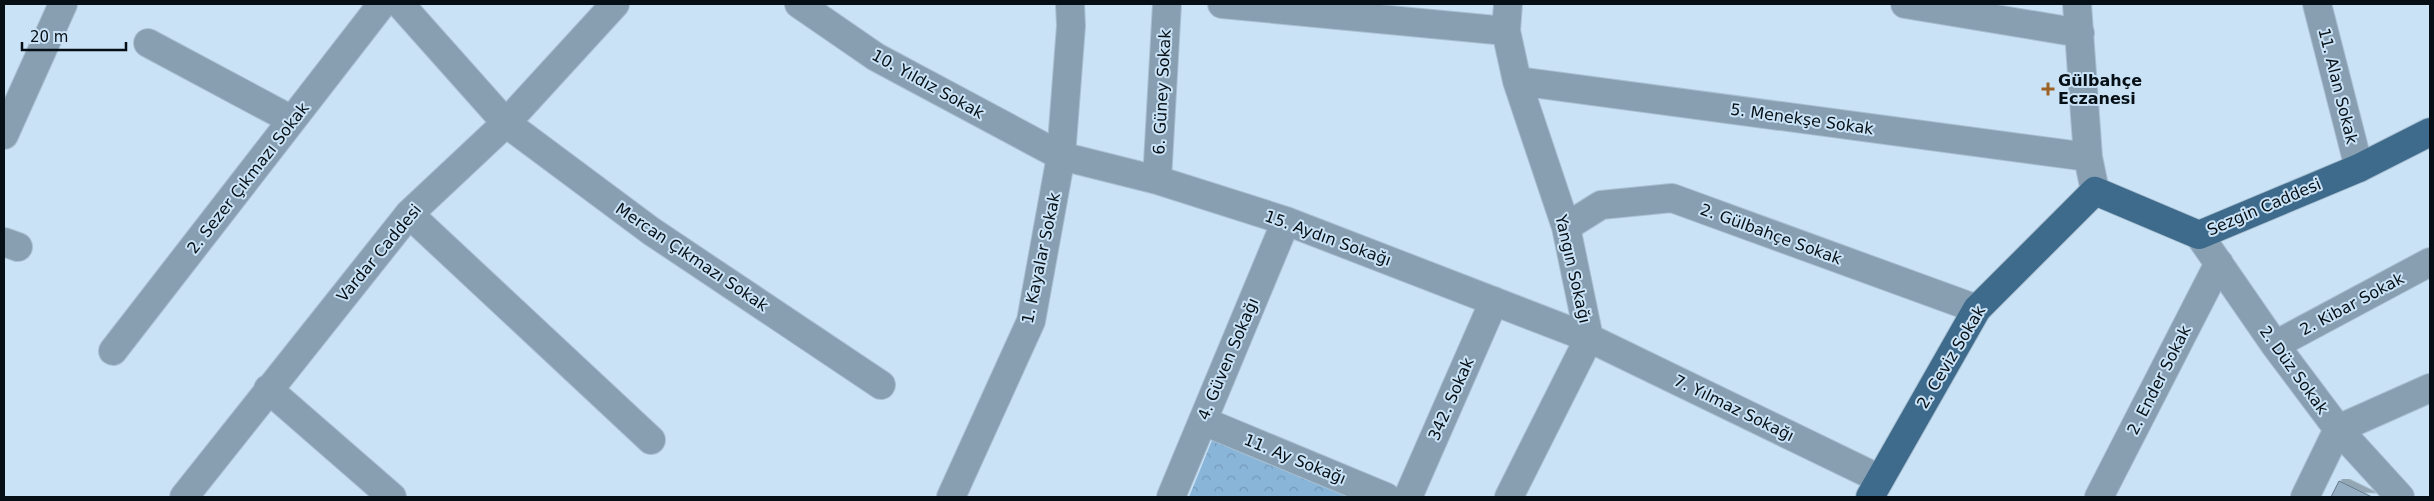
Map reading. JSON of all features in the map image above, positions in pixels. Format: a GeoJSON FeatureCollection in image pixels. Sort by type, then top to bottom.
{"type":"FeatureCollection","features":[{"type":"Feature","properties":{"kind":"main road","name":"Sezgin Caddesi"},"geometry":{"type":"LineString","coordinates":[[2095,191],[2198,235],[2359,168],[2430,132]]}},
{"type":"Feature","properties":{"kind":"main road","name":"2. Ceviz Sokak"},"geometry":{"type":"LineString","coordinates":[[1875,488],[1977,309],[2095,191]]}},
{"type":"Feature","properties":{"kind":"street"},"geometry":{"type":"LineString","coordinates":[[4,135],[13,89],[63,4]]}},
{"type":"Feature","properties":{"kind":"street","name":"2. Sezer Çıkmazı Sokak"},"geometry":{"type":"LineString","coordinates":[[113,352],[382,4]]}},
{"type":"Feature","properties":{"kind":"street","name":"Mercan Çıkmazı Sokak"},"geometry":{"type":"LineString","coordinates":[[400,4],[506,124],[650,231],[882,385]]}},
{"type":"Feature","properties":{"kind":"street","name":"Vardar Caddesi"},"geometry":{"type":"LineString","coordinates":[[184,497],[409,214],[506,124],[615,4]]}},
{"type":"Feature","properties":{"kind":"street","name":"10. Yıldız Sokak"},"geometry":{"type":"LineString","coordinates":[[799,4],[876,57],[1061,156]]}},
{"type":"Feature","properties":{"kind":"street","name":"1. Kayalar Sokak"},"geometry":{"type":"LineString","coordinates":[[951,497],[1030,322],[1061,156],[1071,26],[1070,4]]}},
{"type":"Feature","properties":{"kind":"street","name":"6. Güney Sokak"},"geometry":{"type":"LineString","coordinates":[[1157,180],[1167,4]]}},
{"type":"Feature","properties":{"kind":"street"},"geometry":{"type":"LineString","coordinates":[[1222,4],[1506,31]]}},
{"type":"Feature","properties":{"kind":"street","name":"Yangın Sokağı"},"geometry":{"type":"LineString","coordinates":[[1508,4],[1506,31],[1517,81],[1566,227],[1589,338],[1509,497]]}},
{"type":"Feature","properties":{"kind":"street"},"geometry":{"type":"LineString","coordinates":[[1905,4],[2080,33]]}},
{"type":"Feature","properties":{"kind":"street"},"geometry":{"type":"LineString","coordinates":[[2077,4],[2088,157],[2095,191]]}},
{"type":"Feature","properties":{"kind":"street","name":"11. Alan Sokak"},"geometry":{"type":"LineString","coordinates":[[2317,4],[2359,168]]}},
{"type":"Feature","properties":{"kind":"street"},"geometry":{"type":"LineString","coordinates":[[148,43],[292,120]]}},
{"type":"Feature","properties":{"kind":"street","name":"5. Menekşe Sokak"},"geometry":{"type":"LineString","coordinates":[[1517,81],[2088,157]]}},
{"type":"Feature","properties":{"kind":"street","name":"15. Aydın Sokağı"},"geometry":{"type":"LineString","coordinates":[[1061,156],[1157,180],[1286,221],[1589,338]]}},
{"type":"Feature","properties":{"kind":"street","name":"2. Gülbahçe Sokak"},"geometry":{"type":"LineString","coordinates":[[1566,227],[1601,205],[1672,198],[1977,309]]}},
{"type":"Feature","properties":{"kind":"street"},"geometry":{"type":"LineString","coordinates":[[409,214],[651,440]]}},
{"type":"Feature","properties":{"kind":"street","name":"4. Güven Sokağı"},"geometry":{"type":"LineString","coordinates":[[1171,497],[1286,221]]}},
{"type":"Feature","properties":{"kind":"street","name":"2. Düz Sokak"},"geometry":{"type":"LineString","coordinates":[[2198,235],[2275,345],[2338,429],[2400,497]]}},
{"type":"Feature","properties":{"kind":"street","name":"2. Kibar Sokak"},"geometry":{"type":"LineString","coordinates":[[2275,345],[2430,262]]}},
{"type":"Feature","properties":{"kind":"street","name":"2. Ender Sokak"},"geometry":{"type":"LineString","coordinates":[[2099,497],[2219,263]]}},
{"type":"Feature","properties":{"kind":"street","name":"342. Sokak"},"geometry":{"type":"LineString","coordinates":[[1408,497],[1494,301]]}},
{"type":"Feature","properties":{"kind":"street","name":"7. Yılmaz Sokağı"},"geometry":{"type":"LineString","coordinates":[[1589,338],[1875,488]]}},
{"type":"Feature","properties":{"kind":"street"},"geometry":{"type":"LineString","coordinates":[[2306,497],[2338,429],[2430,388]]}},
{"type":"Feature","properties":{"kind":"street"},"geometry":{"type":"LineString","coordinates":[[268,389],[392,497]]}},
{"type":"Feature","properties":{"kind":"street","name":"11. Ay Sokağı"},"geometry":{"type":"LineString","coordinates":[[1203,421],[1386,497]]}},
{"type":"Feature","properties":{"kind":"green space"},"geometry":{"type":"Polygon","coordinates":[[[1213,438],[1356,497],[1189,497],[1213,438]]]}},
{"type":"Feature","properties":{"kind":"building"},"geometry":{"type":"Polygon","coordinates":[[[2339,481],[2372,497],[2331,497],[2339,481]]]}},
{"type":"Feature","properties":{"kind":"place","name":"Gülbahçe Eczanesi"},"geometry":{"type":"Point","coordinates":[2048,89]}}]}
